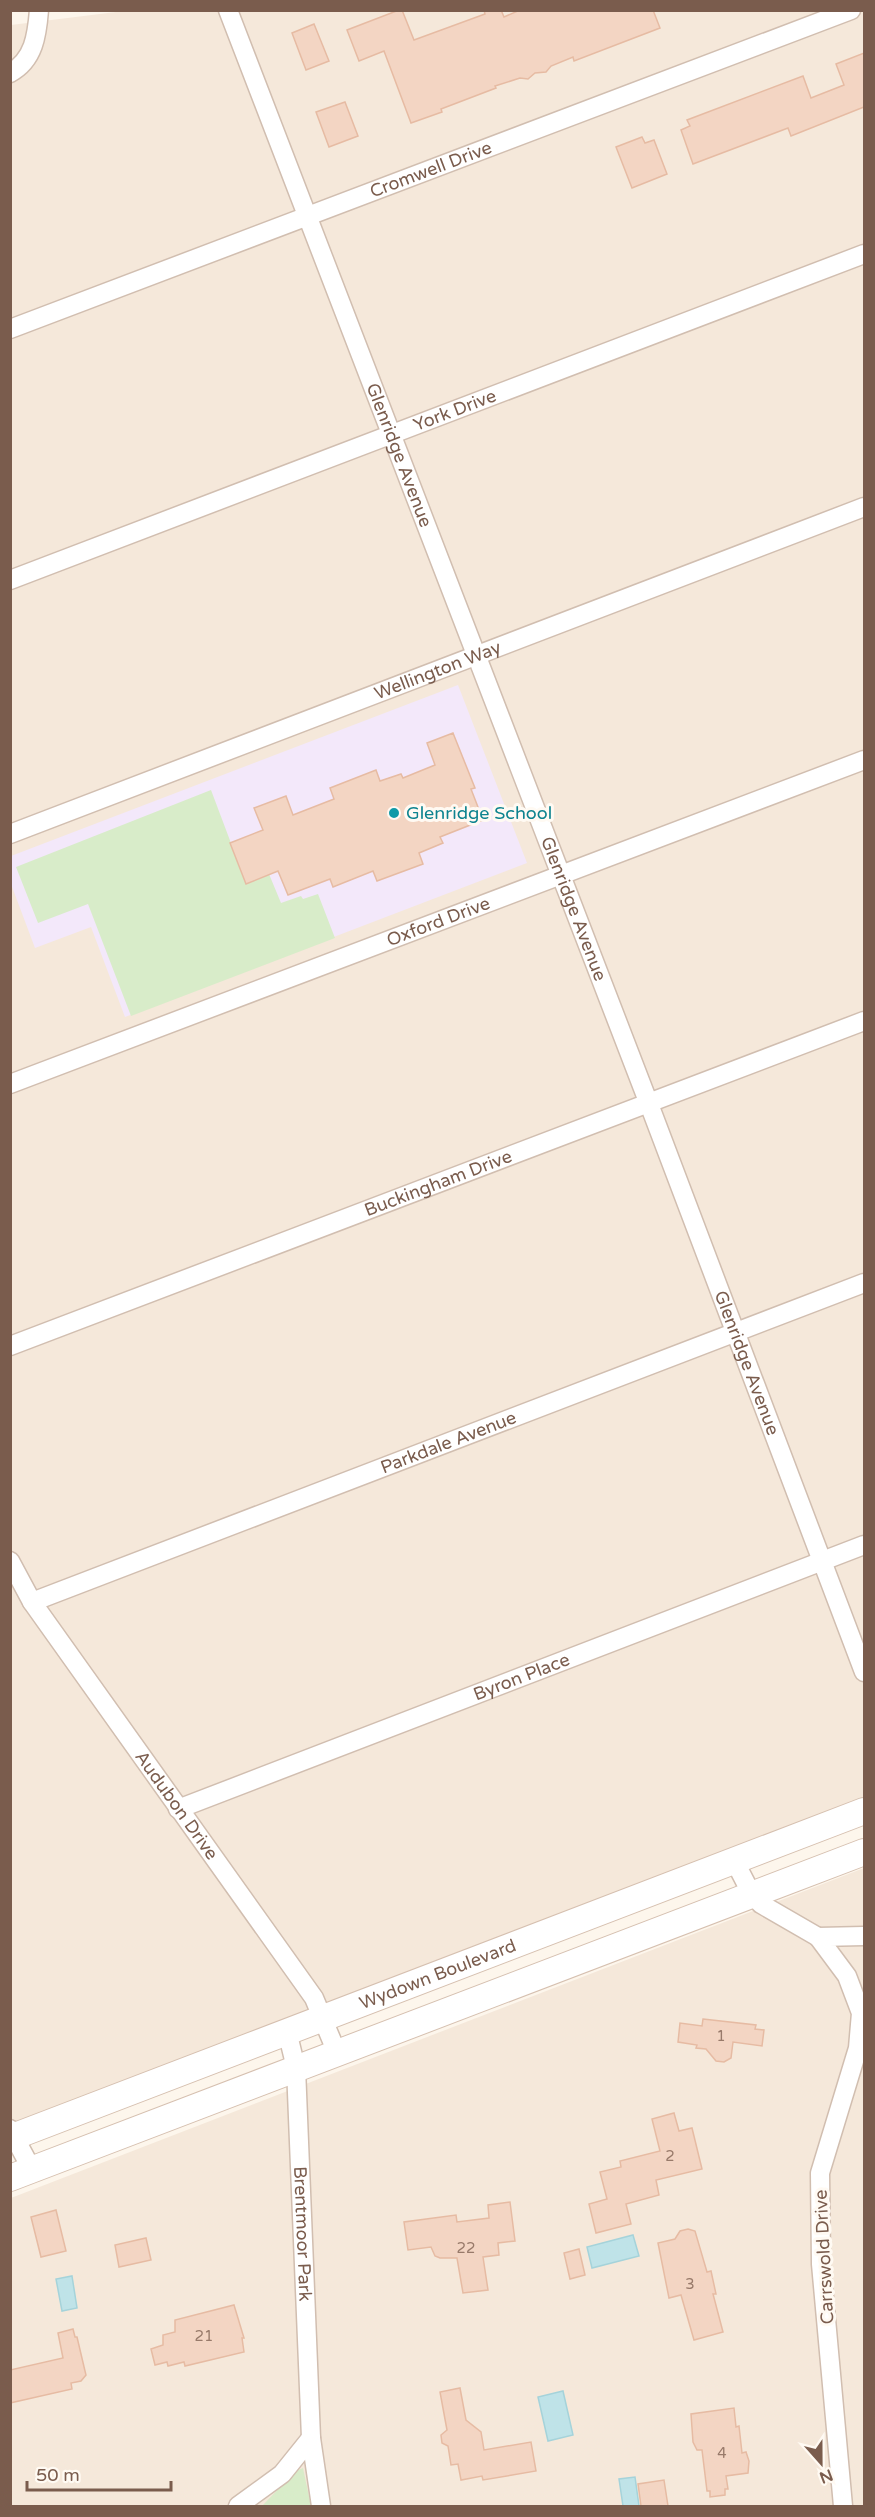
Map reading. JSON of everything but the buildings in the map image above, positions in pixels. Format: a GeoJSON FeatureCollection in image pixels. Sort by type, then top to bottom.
{"type":"FeatureCollection","features":[{"type":"Feature","properties":{"kind":"street"},"geometry":{"type":"LineString","coordinates":[[10,73],[17,70],[30,55],[38,33],[39,10]]}},
{"type":"Feature","properties":{"kind":"street","name":"Glenridge Avenue"},"geometry":{"type":"LineString","coordinates":[[228,10],[474,655],[649,1104],[864,1672]]}},
{"type":"Feature","properties":{"kind":"street","name":"Cromwell Drive"},"geometry":{"type":"LineString","coordinates":[[10,329],[851,10]]}},
{"type":"Feature","properties":{"kind":"street","name":"York Drive"},"geometry":{"type":"LineString","coordinates":[[10,580],[864,254]]}},
{"type":"Feature","properties":{"kind":"street","name":"Wellington Way"},"geometry":{"type":"LineString","coordinates":[[10,834],[864,507]]}},
{"type":"Feature","properties":{"kind":"street","name":"Oxford Drive"},"geometry":{"type":"LineString","coordinates":[[10,1084],[864,760]]}},
{"type":"Feature","properties":{"kind":"street","name":"Buckingham Drive"},"geometry":{"type":"LineString","coordinates":[[10,1346],[864,1021]]}},
{"type":"Feature","properties":{"kind":"street","name":"Parkdale Avenue"},"geometry":{"type":"LineString","coordinates":[[32,1602],[864,1283]]}},
{"type":"Feature","properties":{"kind":"street","name":"Byron Place"},"geometry":{"type":"LineString","coordinates":[[178,1809],[864,1545]]}},
{"type":"Feature","properties":{"kind":"street","name":"Audubon Drive"},"geometry":{"type":"LineString","coordinates":[[10,1561],[32,1602],[314,1998],[324,2017],[337,2053]]}},
{"type":"Feature","properties":{"kind":"street","name":"Wydown Boulevard"},"geometry":{"type":"LineString","coordinates":[[12,2134],[864,1811]]}},
{"type":"Feature","properties":{"kind":"street","name":"Wydown Boulevard"},"geometry":{"type":"LineString","coordinates":[[21,2174],[864,1852]]}},
{"type":"Feature","properties":{"kind":"street","name":"Carrswold Drive"},"geometry":{"type":"LineString","coordinates":[[734,1860],[752,1894],[761,1904],[818,1937],[847,1976],[863,2018],[858,2048],[820,2173],[821,2264],[843,2506]]}},
{"type":"Feature","properties":{"kind":"street"},"geometry":{"type":"LineString","coordinates":[[818,1937],[864,1936]]}},
{"type":"Feature","properties":{"kind":"street","name":"Brentmoor Park"},"geometry":{"type":"LineString","coordinates":[[287,2031],[296,2068],[311,2438],[321,2506]]}},
{"type":"Feature","properties":{"kind":"street"},"geometry":{"type":"LineString","coordinates":[[12,2134],[21,2174]]}},
{"type":"Feature","properties":{"kind":"street"},"geometry":{"type":"LineString","coordinates":[[238,2506],[282,2474],[311,2438]]}},
{"type":"Feature","properties":{"kind":"shaded area"},"geometry":{"type":"Polygon","coordinates":[[[132,10],[864,11],[864,1798],[11,2124],[11,25],[132,10]]]}},
{"type":"Feature","properties":{"kind":"shaded area","name":"Glenridge School"},"geometry":{"type":"Polygon","coordinates":[[[458,685],[527,863],[125,1017],[91,927],[35,948],[11,884],[11,856],[458,685]]]}},
{"type":"Feature","properties":{"kind":"shaded area"},"geometry":{"type":"Polygon","coordinates":[[[864,1868],[864,2506],[11,2506],[11,2198],[864,1868]]]}},
{"type":"Feature","properties":{"kind":"green space"},"geometry":{"type":"Polygon","coordinates":[[[211,790],[246,883],[269,874],[281,903],[301,896],[303,899],[318,894],[335,938],[131,1016],[88,904],[38,923],[16,867],[211,790]]]}},
{"type":"Feature","properties":{"kind":"green space"},"geometry":{"type":"Polygon","coordinates":[[[303,2468],[311,2506],[262,2506],[296,2471],[303,2468]]]}},
{"type":"Feature","properties":{"kind":"water"},"geometry":{"type":"Polygon","coordinates":[[[633,2235],[639,2256],[592,2268],[587,2247],[633,2235]]]}},
{"type":"Feature","properties":{"kind":"water"},"geometry":{"type":"Polygon","coordinates":[[[72,2276],[77,2308],[62,2311],[56,2279],[72,2276]]]}},
{"type":"Feature","properties":{"kind":"water"},"geometry":{"type":"Polygon","coordinates":[[[563,2391],[573,2435],[548,2441],[538,2397],[563,2391]]]}},
{"type":"Feature","properties":{"kind":"water"},"geometry":{"type":"Polygon","coordinates":[[[635,2477],[639,2506],[623,2506],[619,2479],[635,2477]]]}},
{"type":"Feature","properties":{"kind":"place","name":"Glenridge School"},"geometry":{"type":"Point","coordinates":[394,813]}}]}
